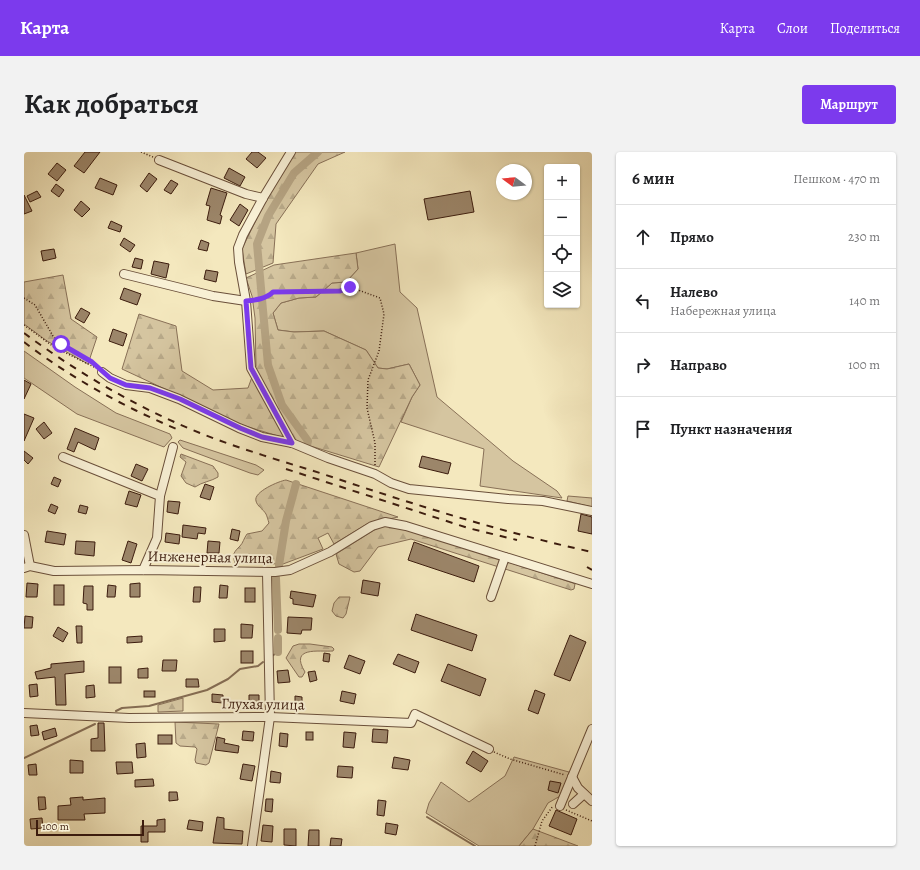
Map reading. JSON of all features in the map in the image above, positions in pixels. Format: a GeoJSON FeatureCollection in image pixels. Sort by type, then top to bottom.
{"type":"FeatureCollection","features":[{"type":"Feature","properties":{"kind":"street"},"geometry":{"type":"LineString","coordinates":[[291,152],[263,198],[243,235],[238,248],[246,301],[251,368],[292,443]]}},
{"type":"Feature","properties":{"kind":"street"},"geometry":{"type":"LineString","coordinates":[[159,160],[246,194],[263,198]]}},
{"type":"Feature","properties":{"kind":"street"},"geometry":{"type":"LineString","coordinates":[[124,274],[213,296],[246,301]]}},
{"type":"Feature","properties":{"kind":"street"},"geometry":{"type":"LineString","coordinates":[[102,372],[110,378],[126,385],[150,388],[180,399],[256,435],[292,443],[328,458],[375,474],[391,483],[409,489],[501,499],[543,501],[592,511]]}},
{"type":"Feature","properties":{"kind":"street"},"geometry":{"type":"LineString","coordinates":[[143,570],[157,538],[160,496],[173,447]]}},
{"type":"Feature","properties":{"kind":"street"},"geometry":{"type":"LineString","coordinates":[[63,456],[160,496]]}},
{"type":"Feature","properties":{"kind":"street","name":"Инженерная улица"},"geometry":{"type":"LineString","coordinates":[[27,567],[54,571],[143,570],[267,573],[290,570],[330,552],[372,526],[385,522],[406,526],[592,584]]}},
{"type":"Feature","properties":{"kind":"street"},"geometry":{"type":"LineString","coordinates":[[24,535],[27,567]]}},
{"type":"Feature","properties":{"kind":"street"},"geometry":{"type":"LineString","coordinates":[[491,596],[505,557]]}},
{"type":"Feature","properties":{"kind":"street"},"geometry":{"type":"LineString","coordinates":[[252,846],[270,718],[267,573]]}},
{"type":"Feature","properties":{"kind":"street","name":"Глухая улица"},"geometry":{"type":"LineString","coordinates":[[24,713],[129,718],[270,718],[411,723],[415,714],[489,749]]}},
{"type":"Feature","properties":{"kind":"street"},"geometry":{"type":"LineString","coordinates":[[560,806],[592,729]]}},
{"type":"Feature","properties":{"kind":"street"},"geometry":{"type":"LineString","coordinates":[[572,777],[574,784],[592,801]]}},
{"type":"Feature","properties":{"kind":"street"},"geometry":{"type":"LineString","coordinates":[[573,804],[584,794]]}},
{"type":"Feature","properties":{"kind":"path"},"geometry":{"type":"LineString","coordinates":[[141,152],[159,160]]}},
{"type":"Feature","properties":{"kind":"path"},"geometry":{"type":"LineString","coordinates":[[246,301],[258,300],[270,296],[273,292],[340,291],[350,287],[380,298],[384,314],[379,351],[368,380],[367,408],[375,443],[375,474]]}},
{"type":"Feature","properties":{"kind":"path"},"geometry":{"type":"LineString","coordinates":[[24,298],[35,305],[53,336],[61,344],[92,362],[102,372]]}},
{"type":"Feature","properties":{"kind":"path"},"geometry":{"type":"LineString","coordinates":[[24,325],[54,346],[102,372]]}},
{"type":"Feature","properties":{"kind":"path"},"geometry":{"type":"LineString","coordinates":[[489,749],[510,759],[572,777]]}},
{"type":"Feature","properties":{"kind":"path"},"geometry":{"type":"LineString","coordinates":[[535,846],[542,821],[555,802],[560,806],[592,821]]}},
{"type":"Feature","properties":{"kind":"green space"},"geometry":{"type":"Polygon","coordinates":[[[294,152],[345,152],[318,164],[276,224],[273,263],[246,274],[242,249],[266,199],[294,152]]]}},
{"type":"Feature","properties":{"kind":"green space"},"geometry":{"type":"Polygon","coordinates":[[[395,244],[400,292],[417,308],[437,397],[513,461],[557,491],[562,498],[480,486],[484,449],[401,422],[412,397],[420,385],[409,364],[387,369],[378,368],[366,350],[324,331],[294,332],[278,330],[273,313],[281,303],[299,298],[316,297],[332,283],[346,282],[358,269],[356,253],[395,244]]]}},
{"type":"Feature","properties":{"kind":"green space"},"geometry":{"type":"Polygon","coordinates":[[[356,253],[358,269],[346,282],[332,283],[316,297],[299,298],[281,303],[273,313],[278,330],[294,332],[324,331],[366,350],[378,368],[387,369],[409,364],[420,385],[412,397],[379,467],[242,425],[122,369],[139,314],[176,326],[182,371],[213,390],[248,388],[256,366],[255,318],[252,296],[246,278],[274,265],[356,253]]]}},
{"type":"Feature","properties":{"kind":"green space"},"geometry":{"type":"Polygon","coordinates":[[[63,275],[71,319],[97,337],[88,364],[47,341],[24,324],[24,282],[63,275]]]}},
{"type":"Feature","properties":{"kind":"green space"},"geometry":{"type":"Polygon","coordinates":[[[24,351],[75,387],[116,413],[170,434],[172,438],[164,447],[77,414],[24,378],[24,351]]]}},
{"type":"Feature","properties":{"kind":"green space"},"geometry":{"type":"Polygon","coordinates":[[[180,440],[256,465],[264,470],[258,475],[250,473],[183,448],[178,442],[180,440]]]}},
{"type":"Feature","properties":{"kind":"green space"},"geometry":{"type":"Polygon","coordinates":[[[181,454],[213,466],[218,473],[218,477],[195,487],[186,483],[181,476],[186,462],[180,457],[181,454]]]}},
{"type":"Feature","properties":{"kind":"green space"},"geometry":{"type":"Polygon","coordinates":[[[286,480],[398,517],[367,524],[334,544],[328,533],[318,538],[323,549],[283,564],[235,563],[234,553],[241,545],[247,534],[262,531],[269,523],[266,514],[256,501],[258,494],[278,482],[286,480]]]}},
{"type":"Feature","properties":{"kind":"green space"},"geometry":{"type":"Polygon","coordinates":[[[568,496],[592,498],[592,507],[567,501],[568,496]]]}},
{"type":"Feature","properties":{"kind":"green space"},"geometry":{"type":"Polygon","coordinates":[[[386,525],[406,529],[573,583],[575,584],[574,589],[571,590],[411,539],[378,547],[360,571],[354,572],[339,564],[336,554],[376,529],[386,525]]]}},
{"type":"Feature","properties":{"kind":"green space"},"geometry":{"type":"Polygon","coordinates":[[[339,597],[350,597],[346,614],[343,618],[336,616],[332,611],[334,603],[339,597]]]}},
{"type":"Feature","properties":{"kind":"green space"},"geometry":{"type":"Polygon","coordinates":[[[299,644],[332,647],[334,649],[333,651],[314,651],[303,654],[301,664],[305,672],[302,677],[299,677],[286,658],[293,646],[299,644]]]}},
{"type":"Feature","properties":{"kind":"green space"},"geometry":{"type":"Polygon","coordinates":[[[183,698],[183,711],[158,712],[158,705],[183,698]]]}},
{"type":"Feature","properties":{"kind":"green space"},"geometry":{"type":"Polygon","coordinates":[[[175,722],[219,724],[209,763],[206,765],[196,763],[195,760],[197,749],[195,747],[180,746],[176,743],[175,722]]]}},
{"type":"Feature","properties":{"kind":"green space"},"geometry":{"type":"Polygon","coordinates":[[[514,757],[569,772],[562,795],[548,803],[533,829],[519,846],[479,846],[426,813],[429,803],[441,782],[469,802],[505,776],[514,757]]]}},
{"type":"Feature","properties":{"kind":"green space"},"geometry":{"type":"Polygon","coordinates":[[[533,829],[578,846],[519,846],[533,829]]]}},
{"type":"Feature","properties":{"kind":"building"},"geometry":{"type":"Polygon","coordinates":[[[85,152],[100,152],[84,173],[74,166],[85,152]]]}},
{"type":"Feature","properties":{"kind":"building"},"geometry":{"type":"Polygon","coordinates":[[[252,152],[258,152],[266,158],[257,168],[246,159],[252,152]]]}},
{"type":"Feature","properties":{"kind":"building"},"geometry":{"type":"Polygon","coordinates":[[[57,163],[66,170],[57,181],[48,174],[57,163]]]}},
{"type":"Feature","properties":{"kind":"building"},"geometry":{"type":"Polygon","coordinates":[[[229,168],[245,177],[240,186],[224,178],[229,168]]]}},
{"type":"Feature","properties":{"kind":"building"},"geometry":{"type":"Polygon","coordinates":[[[149,173],[157,179],[147,192],[140,186],[149,173]]]}},
{"type":"Feature","properties":{"kind":"building"},"geometry":{"type":"Polygon","coordinates":[[[100,178],[117,185],[113,195],[95,188],[100,178]]]}},
{"type":"Feature","properties":{"kind":"building"},"geometry":{"type":"Polygon","coordinates":[[[171,180],[178,184],[171,194],[164,190],[171,180]]]}},
{"type":"Feature","properties":{"kind":"building"},"geometry":{"type":"Polygon","coordinates":[[[56,184],[64,190],[59,197],[51,191],[56,184]]]}},
{"type":"Feature","properties":{"kind":"building"},"geometry":{"type":"Polygon","coordinates":[[[211,188],[227,193],[220,215],[222,216],[220,224],[207,220],[210,206],[206,205],[211,188]]]}},
{"type":"Feature","properties":{"kind":"building"},"geometry":{"type":"Polygon","coordinates":[[[37,191],[41,197],[30,202],[27,196],[37,191]]]}},
{"type":"Feature","properties":{"kind":"building"},"geometry":{"type":"Polygon","coordinates":[[[470,191],[474,212],[428,220],[424,199],[470,191]]]}},
{"type":"Feature","properties":{"kind":"building"},"geometry":{"type":"Polygon","coordinates":[[[24,195],[32,211],[24,214],[24,195]]]}},
{"type":"Feature","properties":{"kind":"building"},"geometry":{"type":"Polygon","coordinates":[[[81,201],[90,209],[82,217],[74,210],[81,201]]]}},
{"type":"Feature","properties":{"kind":"building"},"geometry":{"type":"Polygon","coordinates":[[[240,204],[248,210],[239,226],[230,220],[240,204]]]}},
{"type":"Feature","properties":{"kind":"building"},"geometry":{"type":"Polygon","coordinates":[[[111,221],[122,226],[120,232],[108,228],[111,221]]]}},
{"type":"Feature","properties":{"kind":"building"},"geometry":{"type":"Polygon","coordinates":[[[124,238],[135,245],[130,252],[120,245],[124,238]]]}},
{"type":"Feature","properties":{"kind":"building"},"geometry":{"type":"Polygon","coordinates":[[[201,240],[209,243],[207,251],[198,249],[201,240]]]}},
{"type":"Feature","properties":{"kind":"building"},"geometry":{"type":"Polygon","coordinates":[[[54,249],[56,258],[43,261],[41,251],[54,249]]]}},
{"type":"Feature","properties":{"kind":"building"},"geometry":{"type":"Polygon","coordinates":[[[135,258],[143,260],[141,269],[132,267],[135,258]]]}},
{"type":"Feature","properties":{"kind":"building"},"geometry":{"type":"Polygon","coordinates":[[[154,261],[169,264],[166,278],[151,274],[154,261]]]}},
{"type":"Feature","properties":{"kind":"building"},"geometry":{"type":"Polygon","coordinates":[[[206,270],[218,272],[216,282],[204,279],[206,270]]]}},
{"type":"Feature","properties":{"kind":"building"},"geometry":{"type":"Polygon","coordinates":[[[124,288],[141,294],[137,305],[120,299],[124,288]]]}},
{"type":"Feature","properties":{"kind":"building"},"geometry":{"type":"Polygon","coordinates":[[[81,308],[90,313],[84,323],[75,318],[81,308]]]}},
{"type":"Feature","properties":{"kind":"building"},"geometry":{"type":"Polygon","coordinates":[[[113,329],[127,334],[123,346],[109,341],[113,329]]]}},
{"type":"Feature","properties":{"kind":"building"},"geometry":{"type":"Polygon","coordinates":[[[24,380],[31,384],[24,399],[24,380]]]}},
{"type":"Feature","properties":{"kind":"building"},"geometry":{"type":"Polygon","coordinates":[[[24,414],[34,418],[24,441],[24,414]]]}},
{"type":"Feature","properties":{"kind":"building"},"geometry":{"type":"Polygon","coordinates":[[[44,422],[52,433],[44,439],[36,429],[44,422]]]}},
{"type":"Feature","properties":{"kind":"building"},"geometry":{"type":"Polygon","coordinates":[[[75,428],[99,438],[95,450],[78,442],[74,452],[67,449],[75,428]]]}},
{"type":"Feature","properties":{"kind":"building"},"geometry":{"type":"Polygon","coordinates":[[[24,451],[33,458],[28,464],[24,460],[24,451]]]}},
{"type":"Feature","properties":{"kind":"building"},"geometry":{"type":"Polygon","coordinates":[[[422,456],[451,463],[448,474],[419,467],[422,456]]]}},
{"type":"Feature","properties":{"kind":"building"},"geometry":{"type":"Polygon","coordinates":[[[136,464],[148,469],[142,481],[131,476],[136,464]]]}},
{"type":"Feature","properties":{"kind":"building"},"geometry":{"type":"Polygon","coordinates":[[[54,477],[61,480],[58,487],[51,484],[54,477]]]}},
{"type":"Feature","properties":{"kind":"building"},"geometry":{"type":"Polygon","coordinates":[[[205,484],[214,487],[210,500],[200,497],[205,484]]]}},
{"type":"Feature","properties":{"kind":"building"},"geometry":{"type":"Polygon","coordinates":[[[129,491],[141,495],[137,507],[125,504],[129,491]]]}},
{"type":"Feature","properties":{"kind":"building"},"geometry":{"type":"Polygon","coordinates":[[[168,501],[180,502],[178,514],[167,512],[168,501]]]}},
{"type":"Feature","properties":{"kind":"building"},"geometry":{"type":"Polygon","coordinates":[[[51,504],[58,507],[55,514],[48,511],[51,504]]]}},
{"type":"Feature","properties":{"kind":"building"},"geometry":{"type":"Polygon","coordinates":[[[80,505],[88,507],[86,514],[78,512],[80,505]]]}},
{"type":"Feature","properties":{"kind":"building"},"geometry":{"type":"Polygon","coordinates":[[[581,514],[592,517],[592,534],[578,531],[581,514]]]}},
{"type":"Feature","properties":{"kind":"building"},"geometry":{"type":"Polygon","coordinates":[[[183,525],[206,528],[205,534],[198,533],[197,539],[182,537],[183,525]]]}},
{"type":"Feature","properties":{"kind":"building"},"geometry":{"type":"Polygon","coordinates":[[[232,529],[240,531],[238,541],[230,539],[232,529]]]}},
{"type":"Feature","properties":{"kind":"building"},"geometry":{"type":"Polygon","coordinates":[[[47,531],[66,534],[64,545],[45,542],[47,531]]]}},
{"type":"Feature","properties":{"kind":"building"},"geometry":{"type":"Polygon","coordinates":[[[166,533],[180,535],[179,544],[165,542],[166,533]]]}},
{"type":"Feature","properties":{"kind":"building"},"geometry":{"type":"Polygon","coordinates":[[[76,541],[95,542],[94,556],[75,554],[76,541]]]}},
{"type":"Feature","properties":{"kind":"building"},"geometry":{"type":"Polygon","coordinates":[[[128,541],[137,544],[131,563],[122,560],[128,541]]]}},
{"type":"Feature","properties":{"kind":"building"},"geometry":{"type":"Polygon","coordinates":[[[208,541],[220,542],[219,553],[207,553],[208,541]]]}},
{"type":"Feature","properties":{"kind":"building"},"geometry":{"type":"Polygon","coordinates":[[[414,542],[479,566],[474,582],[408,560],[414,542]]]}},
{"type":"Feature","properties":{"kind":"building"},"geometry":{"type":"Polygon","coordinates":[[[363,580],[380,583],[378,596],[361,593],[363,580]]]}},
{"type":"Feature","properties":{"kind":"building"},"geometry":{"type":"Polygon","coordinates":[[[27,583],[38,584],[37,597],[26,597],[27,583]]]}},
{"type":"Feature","properties":{"kind":"building"},"geometry":{"type":"Polygon","coordinates":[[[140,583],[140,597],[130,597],[130,584],[140,583]]]}},
{"type":"Feature","properties":{"kind":"building"},"geometry":{"type":"Polygon","coordinates":[[[54,585],[64,585],[64,605],[54,605],[54,585]]]}},
{"type":"Feature","properties":{"kind":"building"},"geometry":{"type":"Polygon","coordinates":[[[108,585],[116,586],[115,597],[107,597],[108,585]]]}},
{"type":"Feature","properties":{"kind":"building"},"geometry":{"type":"Polygon","coordinates":[[[220,585],[228,586],[227,598],[219,598],[220,585]]]}},
{"type":"Feature","properties":{"kind":"building"},"geometry":{"type":"Polygon","coordinates":[[[84,586],[93,586],[93,610],[87,610],[87,604],[83,603],[84,586]]]}},
{"type":"Feature","properties":{"kind":"building"},"geometry":{"type":"Polygon","coordinates":[[[194,587],[201,587],[200,602],[193,602],[194,587]]]}},
{"type":"Feature","properties":{"kind":"building"},"geometry":{"type":"Polygon","coordinates":[[[245,588],[255,588],[255,602],[245,602],[245,588]]]}},
{"type":"Feature","properties":{"kind":"building"},"geometry":{"type":"Polygon","coordinates":[[[291,591],[316,595],[313,607],[293,604],[293,599],[290,598],[291,591]]]}},
{"type":"Feature","properties":{"kind":"building"},"geometry":{"type":"Polygon","coordinates":[[[416,614],[477,635],[472,651],[411,630],[416,614]]]}},
{"type":"Feature","properties":{"kind":"building"},"geometry":{"type":"Polygon","coordinates":[[[25,616],[33,617],[32,628],[24,628],[25,616]]]}},
{"type":"Feature","properties":{"kind":"building"},"geometry":{"type":"Polygon","coordinates":[[[288,617],[312,618],[311,630],[302,630],[301,634],[287,633],[288,617]]]}},
{"type":"Feature","properties":{"kind":"building"},"geometry":{"type":"Polygon","coordinates":[[[241,624],[253,625],[252,638],[241,638],[241,624]]]}},
{"type":"Feature","properties":{"kind":"building"},"geometry":{"type":"Polygon","coordinates":[[[76,626],[82,626],[82,643],[77,643],[76,626]]]}},
{"type":"Feature","properties":{"kind":"building"},"geometry":{"type":"Polygon","coordinates":[[[58,627],[68,633],[63,642],[53,636],[58,627]]]}},
{"type":"Feature","properties":{"kind":"building"},"geometry":{"type":"Polygon","coordinates":[[[214,629],[225,629],[225,641],[214,642],[214,629]]]}},
{"type":"Feature","properties":{"kind":"building"},"geometry":{"type":"Polygon","coordinates":[[[570,635],[586,642],[570,681],[554,675],[570,635]]]}},
{"type":"Feature","properties":{"kind":"building"},"geometry":{"type":"Polygon","coordinates":[[[142,636],[142,642],[127,643],[127,637],[142,636]]]}},
{"type":"Feature","properties":{"kind":"building"},"geometry":{"type":"Polygon","coordinates":[[[241,651],[253,651],[253,663],[241,663],[241,651]]]}},
{"type":"Feature","properties":{"kind":"building"},"geometry":{"type":"Polygon","coordinates":[[[324,653],[330,654],[329,662],[323,661],[324,653]]]}},
{"type":"Feature","properties":{"kind":"building"},"geometry":{"type":"Polygon","coordinates":[[[398,654],[419,662],[415,673],[393,664],[398,654]]]}},
{"type":"Feature","properties":{"kind":"building"},"geometry":{"type":"Polygon","coordinates":[[[349,655],[365,661],[360,674],[344,668],[349,655]]]}},
{"type":"Feature","properties":{"kind":"building"},"geometry":{"type":"Polygon","coordinates":[[[163,660],[177,660],[176,671],[162,671],[163,660]]]}},
{"type":"Feature","properties":{"kind":"building"},"geometry":{"type":"Polygon","coordinates":[[[84,661],[84,672],[65,674],[66,705],[56,705],[55,677],[37,679],[35,672],[51,668],[51,664],[84,661]]]}},
{"type":"Feature","properties":{"kind":"building"},"geometry":{"type":"Polygon","coordinates":[[[448,664],[486,679],[480,696],[441,681],[448,664]]]}},
{"type":"Feature","properties":{"kind":"building"},"geometry":{"type":"Polygon","coordinates":[[[109,667],[121,667],[121,683],[109,683],[109,667]]]}},
{"type":"Feature","properties":{"kind":"building"},"geometry":{"type":"Polygon","coordinates":[[[148,668],[148,678],[138,678],[138,669],[148,668]]]}},
{"type":"Feature","properties":{"kind":"building"},"geometry":{"type":"Polygon","coordinates":[[[288,670],[290,682],[278,683],[277,671],[288,670]]]}},
{"type":"Feature","properties":{"kind":"building"},"geometry":{"type":"Polygon","coordinates":[[[315,671],[317,680],[310,682],[308,672],[315,671]]]}},
{"type":"Feature","properties":{"kind":"building"},"geometry":{"type":"Polygon","coordinates":[[[186,679],[198,679],[199,687],[186,687],[186,679]]]}},
{"type":"Feature","properties":{"kind":"building"},"geometry":{"type":"Polygon","coordinates":[[[37,684],[38,696],[30,697],[29,685],[37,684]]]}},
{"type":"Feature","properties":{"kind":"building"},"geometry":{"type":"Polygon","coordinates":[[[94,685],[95,697],[86,698],[86,686],[94,685]]]}},
{"type":"Feature","properties":{"kind":"building"},"geometry":{"type":"Polygon","coordinates":[[[535,690],[545,694],[538,714],[528,710],[535,690]]]}},
{"type":"Feature","properties":{"kind":"building"},"geometry":{"type":"Polygon","coordinates":[[[144,691],[155,691],[155,697],[144,697],[144,691]]]}},
{"type":"Feature","properties":{"kind":"building"},"geometry":{"type":"Polygon","coordinates":[[[342,691],[356,694],[354,704],[340,701],[342,691]]]}},
{"type":"Feature","properties":{"kind":"building"},"geometry":{"type":"Polygon","coordinates":[[[212,694],[223,695],[223,703],[212,702],[212,694]]]}},
{"type":"Feature","properties":{"kind":"building"},"geometry":{"type":"Polygon","coordinates":[[[249,695],[259,695],[259,705],[249,704],[249,695]]]}},
{"type":"Feature","properties":{"kind":"building"},"geometry":{"type":"Polygon","coordinates":[[[295,696],[302,697],[302,706],[295,706],[295,696]]]}},
{"type":"Feature","properties":{"kind":"building"},"geometry":{"type":"Polygon","coordinates":[[[98,723],[104,723],[105,751],[91,751],[91,739],[98,738],[98,723]]]}},
{"type":"Feature","properties":{"kind":"building"},"geometry":{"type":"Polygon","coordinates":[[[37,725],[39,735],[31,736],[30,726],[37,725]]]}},
{"type":"Feature","properties":{"kind":"building"},"geometry":{"type":"Polygon","coordinates":[[[55,728],[57,736],[44,740],[42,732],[55,728]]]}},
{"type":"Feature","properties":{"kind":"building"},"geometry":{"type":"Polygon","coordinates":[[[373,729],[388,730],[387,743],[372,742],[373,729]]]}},
{"type":"Feature","properties":{"kind":"building"},"geometry":{"type":"Polygon","coordinates":[[[243,731],[254,732],[253,741],[242,740],[243,731]]]}},
{"type":"Feature","properties":{"kind":"building"},"geometry":{"type":"Polygon","coordinates":[[[306,732],[313,732],[313,740],[306,740],[306,732]]]}},
{"type":"Feature","properties":{"kind":"building"},"geometry":{"type":"Polygon","coordinates":[[[344,732],[356,733],[354,748],[343,747],[344,732]]]}},
{"type":"Feature","properties":{"kind":"building"},"geometry":{"type":"Polygon","coordinates":[[[280,733],[288,734],[287,747],[279,746],[280,733]]]}},
{"type":"Feature","properties":{"kind":"building"},"geometry":{"type":"Polygon","coordinates":[[[158,735],[172,735],[172,744],[158,744],[158,735]]]}},
{"type":"Feature","properties":{"kind":"building"},"geometry":{"type":"Polygon","coordinates":[[[217,737],[225,739],[224,743],[239,746],[238,753],[215,750],[217,737]]]}},
{"type":"Feature","properties":{"kind":"building"},"geometry":{"type":"Polygon","coordinates":[[[145,743],[146,757],[137,758],[136,744],[145,743]]]}},
{"type":"Feature","properties":{"kind":"building"},"geometry":{"type":"Polygon","coordinates":[[[473,751],[488,761],[481,772],[466,763],[473,751]]]}},
{"type":"Feature","properties":{"kind":"building"},"geometry":{"type":"Polygon","coordinates":[[[394,757],[410,760],[408,770],[392,768],[394,757]]]}},
{"type":"Feature","properties":{"kind":"building"},"geometry":{"type":"Polygon","coordinates":[[[70,760],[83,761],[83,773],[70,773],[70,760]]]}},
{"type":"Feature","properties":{"kind":"building"},"geometry":{"type":"Polygon","coordinates":[[[116,762],[132,762],[133,773],[117,774],[116,762]]]}},
{"type":"Feature","properties":{"kind":"building"},"geometry":{"type":"Polygon","coordinates":[[[36,764],[37,775],[29,775],[28,765],[36,764]]]}},
{"type":"Feature","properties":{"kind":"building"},"geometry":{"type":"Polygon","coordinates":[[[243,764],[255,766],[252,781],[240,779],[243,764]]]}},
{"type":"Feature","properties":{"kind":"building"},"geometry":{"type":"Polygon","coordinates":[[[338,766],[353,767],[352,778],[337,777],[338,766]]]}},
{"type":"Feature","properties":{"kind":"building"},"geometry":{"type":"Polygon","coordinates":[[[271,771],[281,773],[280,783],[270,782],[271,771]]]}},
{"type":"Feature","properties":{"kind":"building"},"geometry":{"type":"Polygon","coordinates":[[[153,779],[154,786],[135,787],[135,780],[153,779]]]}},
{"type":"Feature","properties":{"kind":"building"},"geometry":{"type":"Polygon","coordinates":[[[550,781],[561,783],[558,793],[548,790],[550,781]]]}},
{"type":"Feature","properties":{"kind":"building"},"geometry":{"type":"Polygon","coordinates":[[[169,792],[177,792],[178,800],[169,801],[169,792]]]}},
{"type":"Feature","properties":{"kind":"building"},"geometry":{"type":"Polygon","coordinates":[[[38,797],[45,797],[46,809],[39,810],[38,797]]]}},
{"type":"Feature","properties":{"kind":"building"},"geometry":{"type":"Polygon","coordinates":[[[83,797],[83,800],[105,798],[105,813],[84,814],[85,820],[58,820],[58,806],[71,805],[70,798],[83,797]]]}},
{"type":"Feature","properties":{"kind":"building"},"geometry":{"type":"Polygon","coordinates":[[[266,799],[273,799],[272,812],[265,811],[266,799]]]}},
{"type":"Feature","properties":{"kind":"building"},"geometry":{"type":"Polygon","coordinates":[[[378,800],[386,801],[384,816],[377,815],[378,800]]]}},
{"type":"Feature","properties":{"kind":"building"},"geometry":{"type":"Polygon","coordinates":[[[556,810],[577,819],[571,835],[549,826],[556,810]]]}},
{"type":"Feature","properties":{"kind":"building"},"geometry":{"type":"Polygon","coordinates":[[[217,817],[224,818],[224,829],[243,831],[242,844],[213,843],[217,817]]]}},
{"type":"Feature","properties":{"kind":"building"},"geometry":{"type":"Polygon","coordinates":[[[42,818],[43,828],[31,829],[30,819],[42,818]]]}},
{"type":"Feature","properties":{"kind":"building"},"geometry":{"type":"Polygon","coordinates":[[[165,819],[165,832],[148,832],[148,842],[141,842],[141,826],[157,826],[157,820],[165,819]]]}},
{"type":"Feature","properties":{"kind":"building"},"geometry":{"type":"Polygon","coordinates":[[[189,820],[203,822],[202,831],[187,829],[189,820]]]}},
{"type":"Feature","properties":{"kind":"building"},"geometry":{"type":"Polygon","coordinates":[[[386,823],[398,825],[396,835],[385,833],[386,823]]]}},
{"type":"Feature","properties":{"kind":"building"},"geometry":{"type":"Polygon","coordinates":[[[263,825],[273,826],[272,842],[261,841],[263,825]]]}},
{"type":"Feature","properties":{"kind":"building"},"geometry":{"type":"Polygon","coordinates":[[[284,829],[296,829],[296,846],[284,845],[284,829]]]}},
{"type":"Feature","properties":{"kind":"building"},"geometry":{"type":"Polygon","coordinates":[[[309,830],[319,830],[319,846],[308,846],[309,830]]]}},
{"type":"Feature","properties":{"kind":"building"},"geometry":{"type":"Polygon","coordinates":[[[331,838],[342,839],[341,846],[330,846],[331,838]]]}},
{"type":"Feature","properties":{"kind":"waterway"},"geometry":{"type":"LineString","coordinates":[[307,445],[308,441],[282,405],[268,365],[257,244],[268,216],[294,173],[318,152]]}},
{"type":"Feature","properties":{"kind":"waterway"},"geometry":{"type":"LineString","coordinates":[[279,565],[286,521],[296,484]]}},
{"type":"Feature","properties":{"kind":"waterway"},"geometry":{"type":"LineString","coordinates":[[276,578],[278,630]]}},
{"type":"Feature","properties":{"kind":"waterway"},"geometry":{"type":"LineString","coordinates":[[278,638],[278,652]]}},
{"type":"Feature","properties":{"kind":"waterway"},"geometry":{"type":"LineString","coordinates":[[272,656],[278,652]]}},
{"type":"Feature","properties":{"kind":"waterway"},"geometry":{"type":"LineString","coordinates":[[116,711],[122,708],[149,706],[207,690],[228,679],[240,669],[258,666],[263,662]]}},
{"type":"Feature","properties":{"kind":"waterway"},"geometry":{"type":"LineString","coordinates":[[24,758],[95,724]]}},
{"type":"Feature","properties":{"kind":"waterway"},"geometry":{"type":"LineString","coordinates":[[427,817],[475,846]]}},
{"type":"Feature","properties":{"kind":"railway"},"geometry":{"type":"LineString","coordinates":[[24,333],[87,376],[109,389],[177,423],[215,439],[457,517],[524,536],[592,552]]}},
{"type":"Feature","properties":{"kind":"railway"},"geometry":{"type":"LineString","coordinates":[[24,342],[60,368],[98,391],[138,412],[179,430]]}},
{"type":"Feature","properties":{"kind":"railway"},"geometry":{"type":"LineString","coordinates":[[286,469],[468,528],[517,540]]}},
{"type":"Feature","properties":{"kind":"railway"},"geometry":{"type":"LineString","coordinates":[[587,567],[592,570]]}},
{"type":"Feature","properties":{"kind":"route"},"geometry":{"type":"LineString","coordinates":[[61,344],[92,362],[110,378],[126,385],[150,388],[180,399],[262,437],[292,443],[251,368],[246,301],[258,300],[270,296],[273,292],[340,291],[350,287]]}}]}
